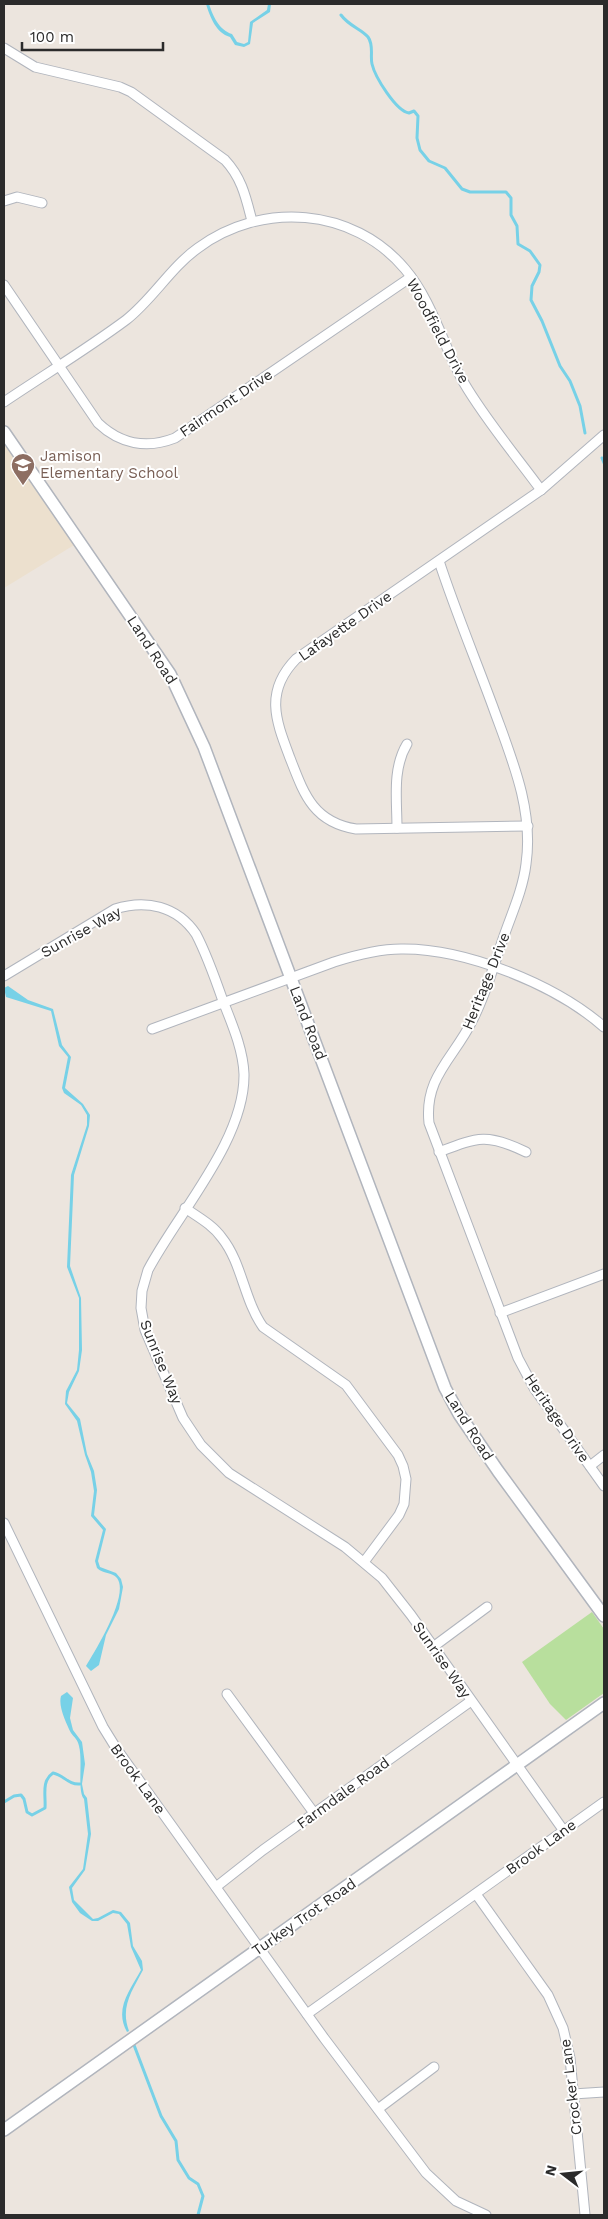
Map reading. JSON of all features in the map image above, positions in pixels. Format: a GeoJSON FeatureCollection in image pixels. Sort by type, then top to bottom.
{"type":"FeatureCollection","features":[{"type":"Feature","properties":{"kind":"street"},"geometry":{"type":"LineString","coordinates":[[4,48],[35,68],[120,87],[131,92],[225,160],[234,169],[243,186],[252,221]]}},
{"type":"Feature","properties":{"kind":"street"},"geometry":{"type":"LineString","coordinates":[[4,201],[17,197],[42,203]]}},
{"type":"Feature","properties":{"kind":"street","name":"Woodfield Drive"},"geometry":{"type":"LineString","coordinates":[[4,402],[134,313],[196,249],[221,233],[252,221],[284,216],[300,217],[345,226],[383,249],[411,277],[427,304],[465,384],[540,490]]}},
{"type":"Feature","properties":{"kind":"street","name":"Fairmont Drive"},"geometry":{"type":"LineString","coordinates":[[4,285],[90,413],[107,431],[130,442],[142,444],[165,442],[176,438],[411,277]]}},
{"type":"Feature","properties":{"kind":"street","name":"Land Road"},"geometry":{"type":"LineString","coordinates":[[4,432],[170,674],[204,746],[453,1404],[498,1471],[604,1616]]}},
{"type":"Feature","properties":{"kind":"street","name":"Lafayette Drive"},"geometry":{"type":"LineString","coordinates":[[528,826],[397,828],[347,827],[335,823],[316,810],[303,792],[278,727],[276,697],[282,678],[296,659],[540,490],[604,435]]}},
{"type":"Feature","properties":{"kind":"street","name":"Heritage Drive"},"geometry":{"type":"LineString","coordinates":[[439,561],[516,771],[528,826],[527,862],[522,885],[473,1021],[440,1071],[431,1090],[427,1108],[429,1123],[518,1358],[534,1388],[604,1486]]}},
{"type":"Feature","properties":{"kind":"street"},"geometry":{"type":"LineString","coordinates":[[397,828],[397,767],[400,756],[407,744]]}},
{"type":"Feature","properties":{"kind":"street","name":"Sunrise Way"},"geometry":{"type":"LineString","coordinates":[[4,976],[115,910],[142,904],[155,905],[178,915],[192,928],[202,943],[241,1054],[244,1072],[242,1102],[227,1142],[148,1270],[142,1291],[141,1308],[145,1330],[183,1418],[201,1446],[221,1467],[364,1562],[395,1593],[516,1766],[564,1830]]}},
{"type":"Feature","properties":{"kind":"street"},"geometry":{"type":"LineString","coordinates":[[152,1029],[363,953],[402,949],[442,952],[536,983],[562,996],[604,1027]]}},
{"type":"Feature","properties":{"kind":"street"},"geometry":{"type":"LineString","coordinates":[[439,1152],[487,1138],[500,1140],[526,1152]]}},
{"type":"Feature","properties":{"kind":"street"},"geometry":{"type":"LineString","coordinates":[[185,1208],[211,1226],[227,1244],[255,1316],[262,1327],[275,1338],[346,1385],[398,1455],[406,1479],[404,1504],[399,1515],[364,1562]]}},
{"type":"Feature","properties":{"kind":"street"},"geometry":{"type":"LineString","coordinates":[[500,1313],[604,1274]]}},
{"type":"Feature","properties":{"kind":"street"},"geometry":{"type":"LineString","coordinates":[[590,1466],[604,1455]]}},
{"type":"Feature","properties":{"kind":"street","name":"Brook Lane"},"geometry":{"type":"LineString","coordinates":[[4,1523],[109,1738],[307,2014],[432,2180],[456,2201],[486,2215]]}},
{"type":"Feature","properties":{"kind":"street"},"geometry":{"type":"LineString","coordinates":[[433,1647],[487,1607]]}},
{"type":"Feature","properties":{"kind":"street"},"geometry":{"type":"LineString","coordinates":[[227,1694],[314,1814]]}},
{"type":"Feature","properties":{"kind":"street","name":"Farmdale Road"},"geometry":{"type":"LineString","coordinates":[[216,1887],[471,1701]]}},
{"type":"Feature","properties":{"kind":"street","name":"Turkey Trot Road"},"geometry":{"type":"LineString","coordinates":[[4,2130],[604,1703]]}},
{"type":"Feature","properties":{"kind":"street","name":"Brook Lane"},"geometry":{"type":"LineString","coordinates":[[307,2014],[604,1802]]}},
{"type":"Feature","properties":{"kind":"street","name":"Crocker Lane"},"geometry":{"type":"LineString","coordinates":[[476,1894],[555,2008],[566,2038],[584,2215]]}},
{"type":"Feature","properties":{"kind":"street"},"geometry":{"type":"LineString","coordinates":[[378,2109],[434,2068]]}},
{"type":"Feature","properties":{"kind":"street"},"geometry":{"type":"LineString","coordinates":[[573,2094],[604,2092]]}},
{"type":"Feature","properties":{"kind":"shaded area","name":"Jamison Elementary School"},"geometry":{"type":"Polygon","coordinates":[[[4,430],[79,542],[4,588],[4,430]]]}},
{"type":"Feature","properties":{"kind":"green space"},"geometry":{"type":"Polygon","coordinates":[[[592,1612],[604,1629],[604,1693],[566,1720],[550,1704],[522,1662],[592,1612]]]}},
{"type":"Feature","properties":{"kind":"water"},"geometry":{"type":"Polygon","coordinates":[[[206,4],[209,4],[220,26],[232,34],[237,42],[244,44],[248,42],[250,22],[267,10],[268,4],[271,4],[270,12],[253,23],[250,44],[244,47],[235,45],[230,37],[217,28],[206,4]]]}},
{"type":"Feature","properties":{"kind":"water"},"geometry":{"type":"Polygon","coordinates":[[[8,986],[28,1000],[53,1009],[62,1045],[71,1057],[65,1088],[83,1104],[90,1115],[89,1126],[74,1175],[70,1266],[81,1298],[82,1350],[79,1371],[69,1392],[67,1403],[80,1419],[87,1454],[94,1471],[97,1490],[94,1515],[106,1529],[98,1561],[100,1567],[116,1573],[121,1579],[123,1587],[119,1609],[106,1635],[99,1665],[91,1671],[86,1666],[110,1623],[119,1597],[120,1586],[115,1576],[97,1568],[95,1561],[103,1530],[91,1516],[94,1491],[91,1472],[77,1421],[65,1404],[66,1391],[77,1370],[79,1350],[79,1298],[67,1267],[71,1175],[87,1125],[87,1115],[81,1105],[64,1093],[62,1088],[68,1057],[59,1046],[51,1011],[6,997],[4,988],[8,986]]]}},
{"type":"Feature","properties":{"kind":"water"},"geometry":{"type":"Polygon","coordinates":[[[67,1692],[73,1698],[70,1718],[73,1730],[82,1742],[85,1764],[82,1784],[87,1798],[91,1834],[85,1870],[72,1888],[74,1900],[93,1919],[113,1910],[121,1912],[130,1923],[133,1946],[142,1961],[143,1970],[128,1999],[126,2014],[129,2031],[127,2032],[123,2024],[123,2008],[128,1992],[141,1970],[131,1947],[127,1924],[119,1914],[113,1913],[98,1921],[92,1921],[80,1913],[72,1902],[69,1887],[83,1869],[88,1834],[81,1789],[79,1746],[67,1724],[60,1700],[61,1696],[67,1692]]]}},
{"type":"Feature","properties":{"kind":"waterway"},"geometry":{"type":"LineString","coordinates":[[341,15],[370,40],[374,70],[392,100],[404,111],[409,113],[414,111],[418,116],[417,138],[420,150],[429,161],[445,168],[462,189],[470,192],[506,192],[511,198],[511,215],[517,226],[518,244],[530,251],[540,265],[539,272],[532,286],[531,300],[542,321],[560,366],[570,381],[580,406],[585,433]]}},
{"type":"Feature","properties":{"kind":"waterway"},"geometry":{"type":"LineString","coordinates":[[602,458],[604,463]]}},
{"type":"Feature","properties":{"kind":"waterway"},"geometry":{"type":"LineString","coordinates":[[4,1802],[14,1796],[21,1795],[27,1812],[32,1815],[45,1808],[45,1784],[53,1773],[72,1783],[80,1784]]}},
{"type":"Feature","properties":{"kind":"waterway"},"geometry":{"type":"LineString","coordinates":[[134,2045],[161,2116],[176,2141],[178,2160],[189,2178],[198,2184],[203,2196],[198,2215]]}},
{"type":"Feature","properties":{"kind":"place","name":"Jamison Elementary School"},"geometry":{"type":"Point","coordinates":[23,486]}}]}
